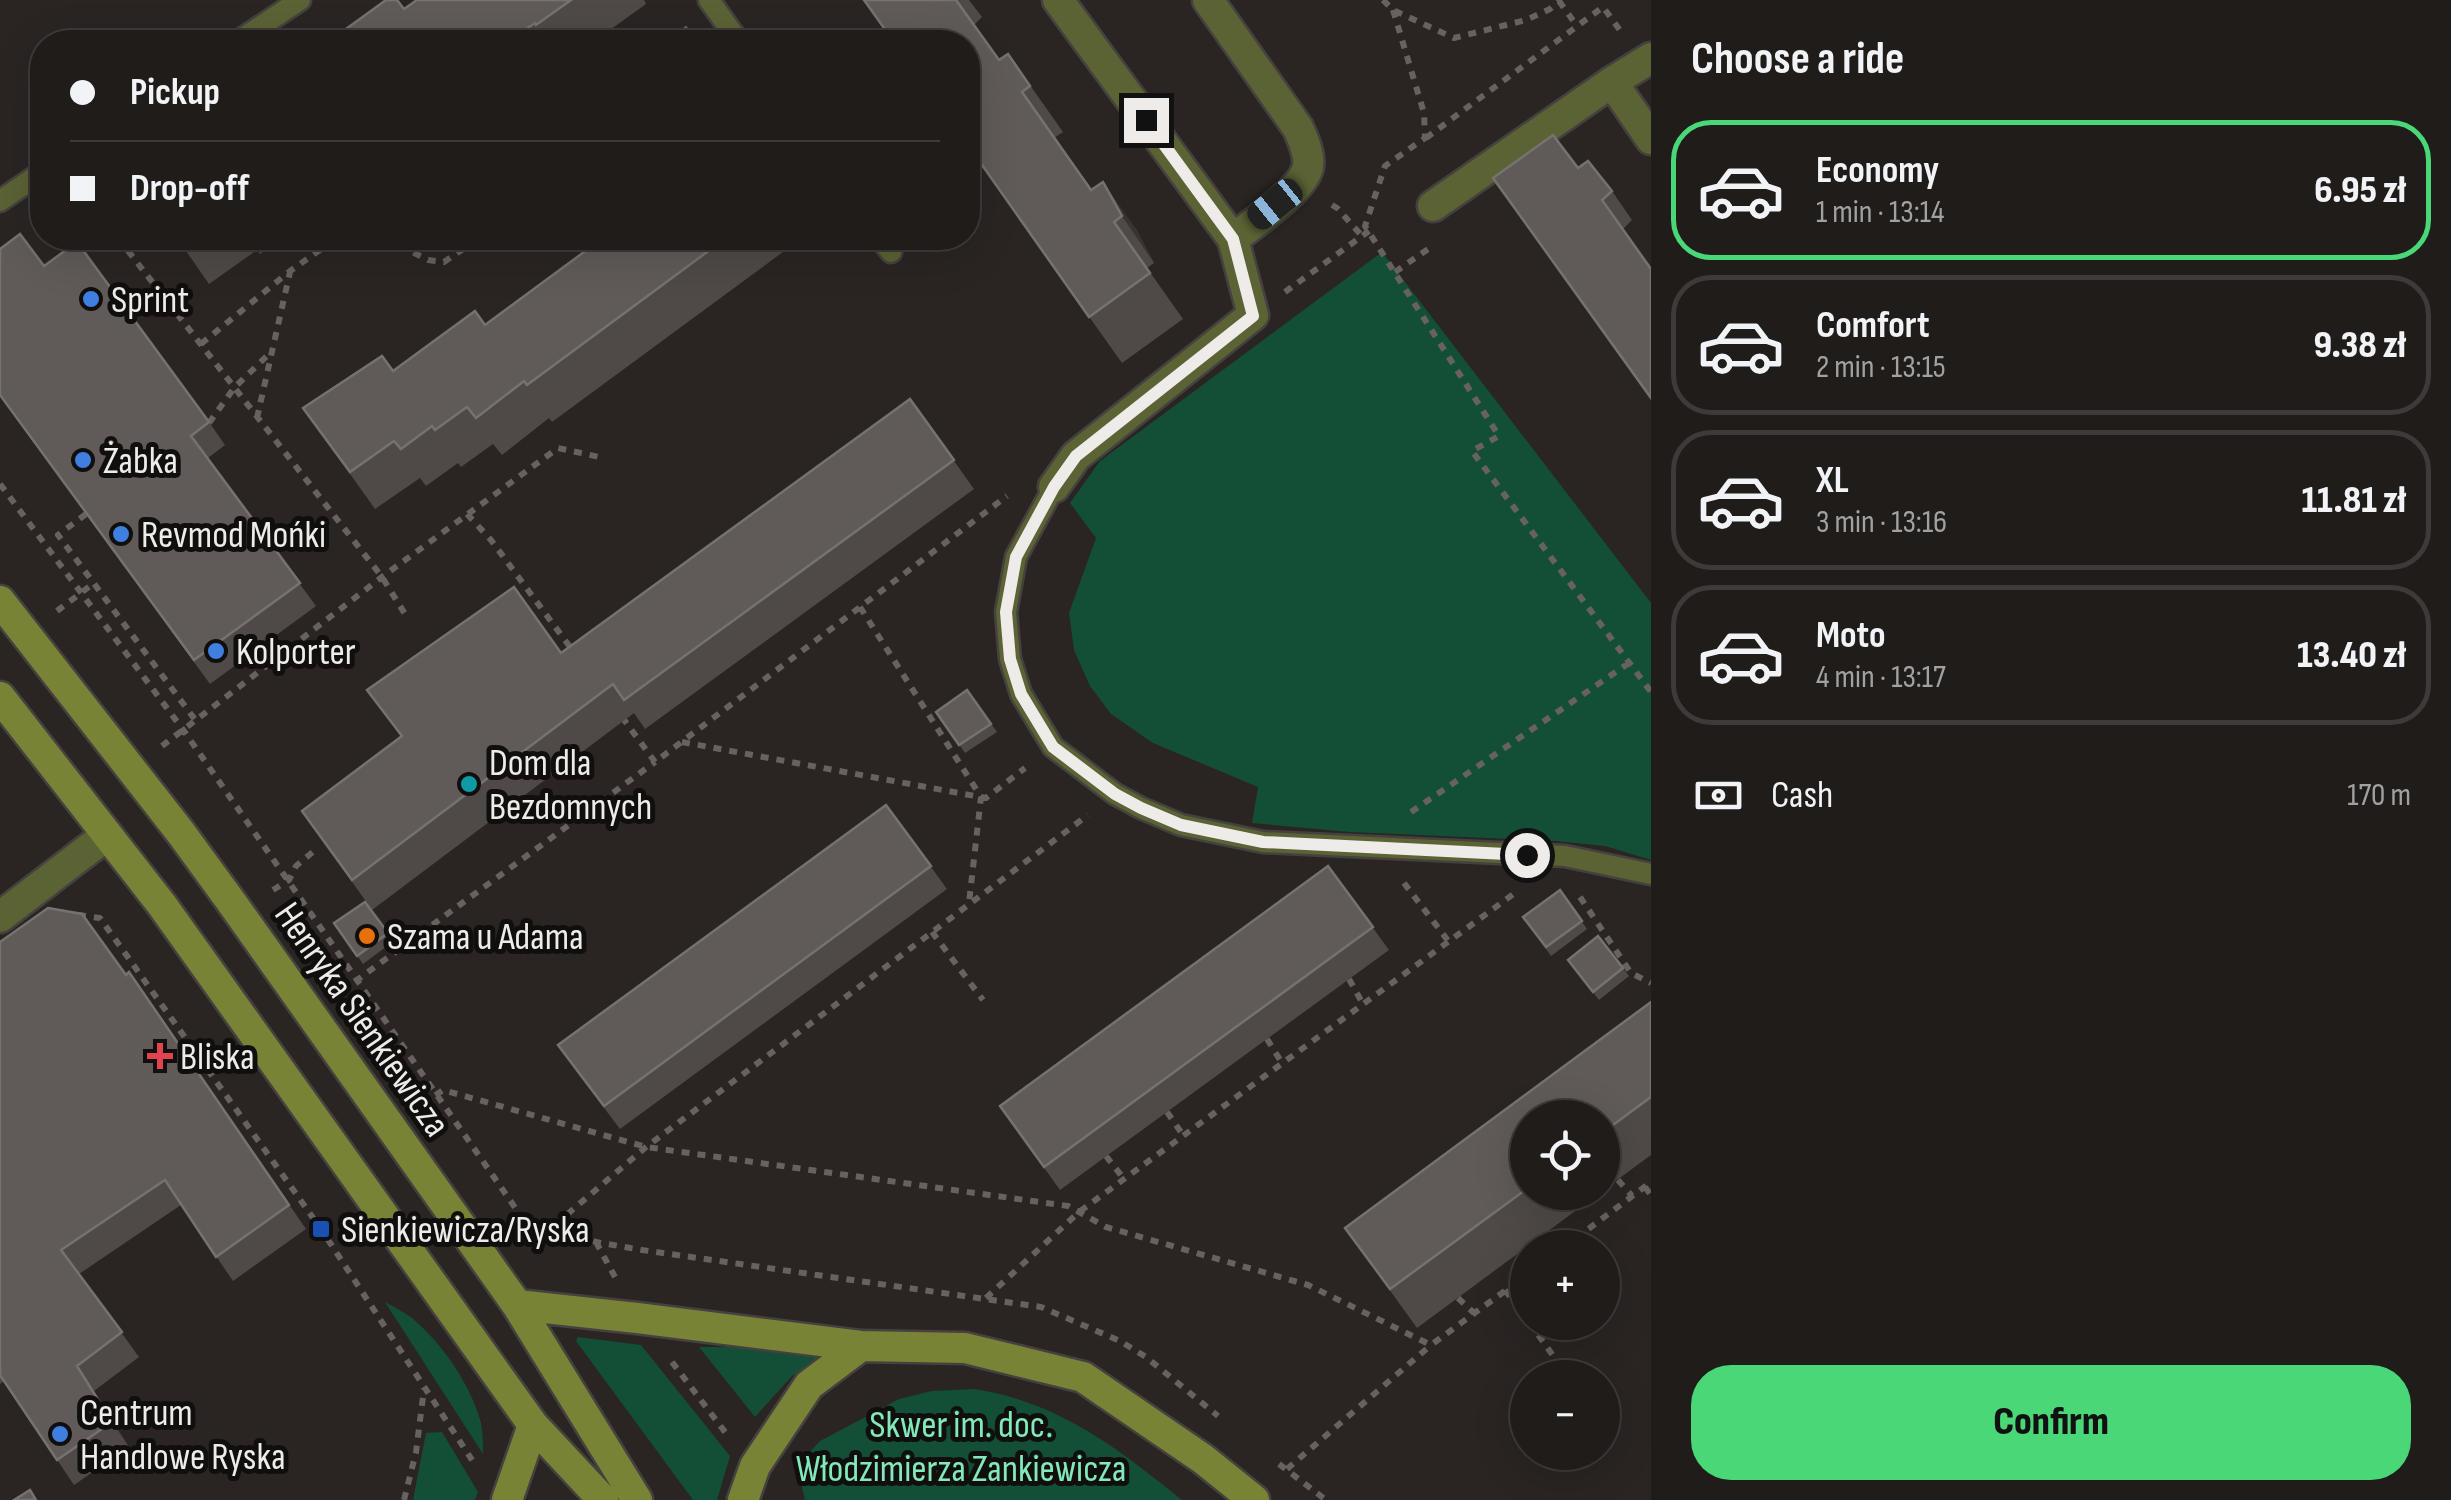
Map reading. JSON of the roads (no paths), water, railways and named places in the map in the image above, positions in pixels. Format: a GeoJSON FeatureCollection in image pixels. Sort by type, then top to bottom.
{"type":"FeatureCollection","features":[{"type":"Feature","properties":{"kind":"main road","name":"Henryka Sienkiewicza"},"geometry":{"type":"LineString","coordinates":[[0,601],[181,833],[517,1305],[637,1500]]}},
{"type":"Feature","properties":{"kind":"main road"},"geometry":{"type":"LineString","coordinates":[[0,696],[162,905],[533,1425],[603,1500]]}},
{"type":"Feature","properties":{"kind":"main road"},"geometry":{"type":"LineString","coordinates":[[517,1305],[861,1346],[965,1348],[1083,1378],[1204,1459],[1254,1500]]}},
{"type":"Feature","properties":{"kind":"main road"},"geometry":{"type":"LineString","coordinates":[[743,1500],[756,1466],[809,1385],[861,1346]]}},
{"type":"Feature","properties":{"kind":"main road"},"geometry":{"type":"LineString","coordinates":[[507,1500],[533,1425]]}},
{"type":"Feature","properties":{"kind":"street"},"geometry":{"type":"LineString","coordinates":[[1054,487],[1076,456],[1253,316],[1233,239],[1058,0]]}},
{"type":"Feature","properties":{"kind":"street"},"geometry":{"type":"LineString","coordinates":[[1208,0],[1298,128],[1306,147],[1308,168],[1296,187],[1233,239]]}},
{"type":"Feature","properties":{"kind":"street"},"geometry":{"type":"LineString","coordinates":[[1432,206],[1612,82],[1639,48]]}},
{"type":"Feature","properties":{"kind":"street"},"geometry":{"type":"LineString","coordinates":[[1612,82],[1651,139]]}},
{"type":"Feature","properties":{"kind":"street"},"geometry":{"type":"LineString","coordinates":[[0,917],[107,835]]}},
{"type":"Feature","properties":{"kind":"lane"},"geometry":{"type":"LineString","coordinates":[[255,30],[300,0]]}},
{"type":"Feature","properties":{"kind":"lane"},"geometry":{"type":"LineString","coordinates":[[709,0],[730,30]]}},
{"type":"Feature","properties":{"kind":"lane"},"geometry":{"type":"LineString","coordinates":[[0,202],[30,181]]}},
{"type":"Feature","properties":{"kind":"lane"},"geometry":{"type":"LineString","coordinates":[[1054,487],[1016,557],[1006,612],[1010,659],[1021,694],[1053,747],[1115,794],[1181,825],[1263,842],[1561,859],[1651,874]]}},
{"type":"Feature","properties":{"kind":"place","name":"Sprint"},"geometry":{"type":"Point","coordinates":[91,299]}},
{"type":"Feature","properties":{"kind":"place","name":"Żabka"},"geometry":{"type":"Point","coordinates":[83,460]}},
{"type":"Feature","properties":{"kind":"place","name":"Revmod Mońki"},"geometry":{"type":"Point","coordinates":[121,534]}},
{"type":"Feature","properties":{"kind":"place","name":"Kolporter"},"geometry":{"type":"Point","coordinates":[216,651]}},
{"type":"Feature","properties":{"kind":"place","name":"Dom dla Bezdomnych"},"geometry":{"type":"Point","coordinates":[469,784]}},
{"type":"Feature","properties":{"kind":"place","name":"Szama u Adama"},"geometry":{"type":"Point","coordinates":[367,936]}},
{"type":"Feature","properties":{"kind":"place","name":"Bliska"},"geometry":{"type":"Point","coordinates":[160,1056]}},
{"type":"Feature","properties":{"kind":"place","name":"Sienkiewicza/Ryska"},"geometry":{"type":"Point","coordinates":[321,1229]}},
{"type":"Feature","properties":{"kind":"place","name":"Centrum Handlowe Ryska"},"geometry":{"type":"Point","coordinates":[60,1434]}},
{"type":"Feature","properties":{"kind":"park label","name":"Skwer im. doc. Włodzimierza Zankiewicza"},"geometry":{"type":"Point","coordinates":[961,1446]}}]}
